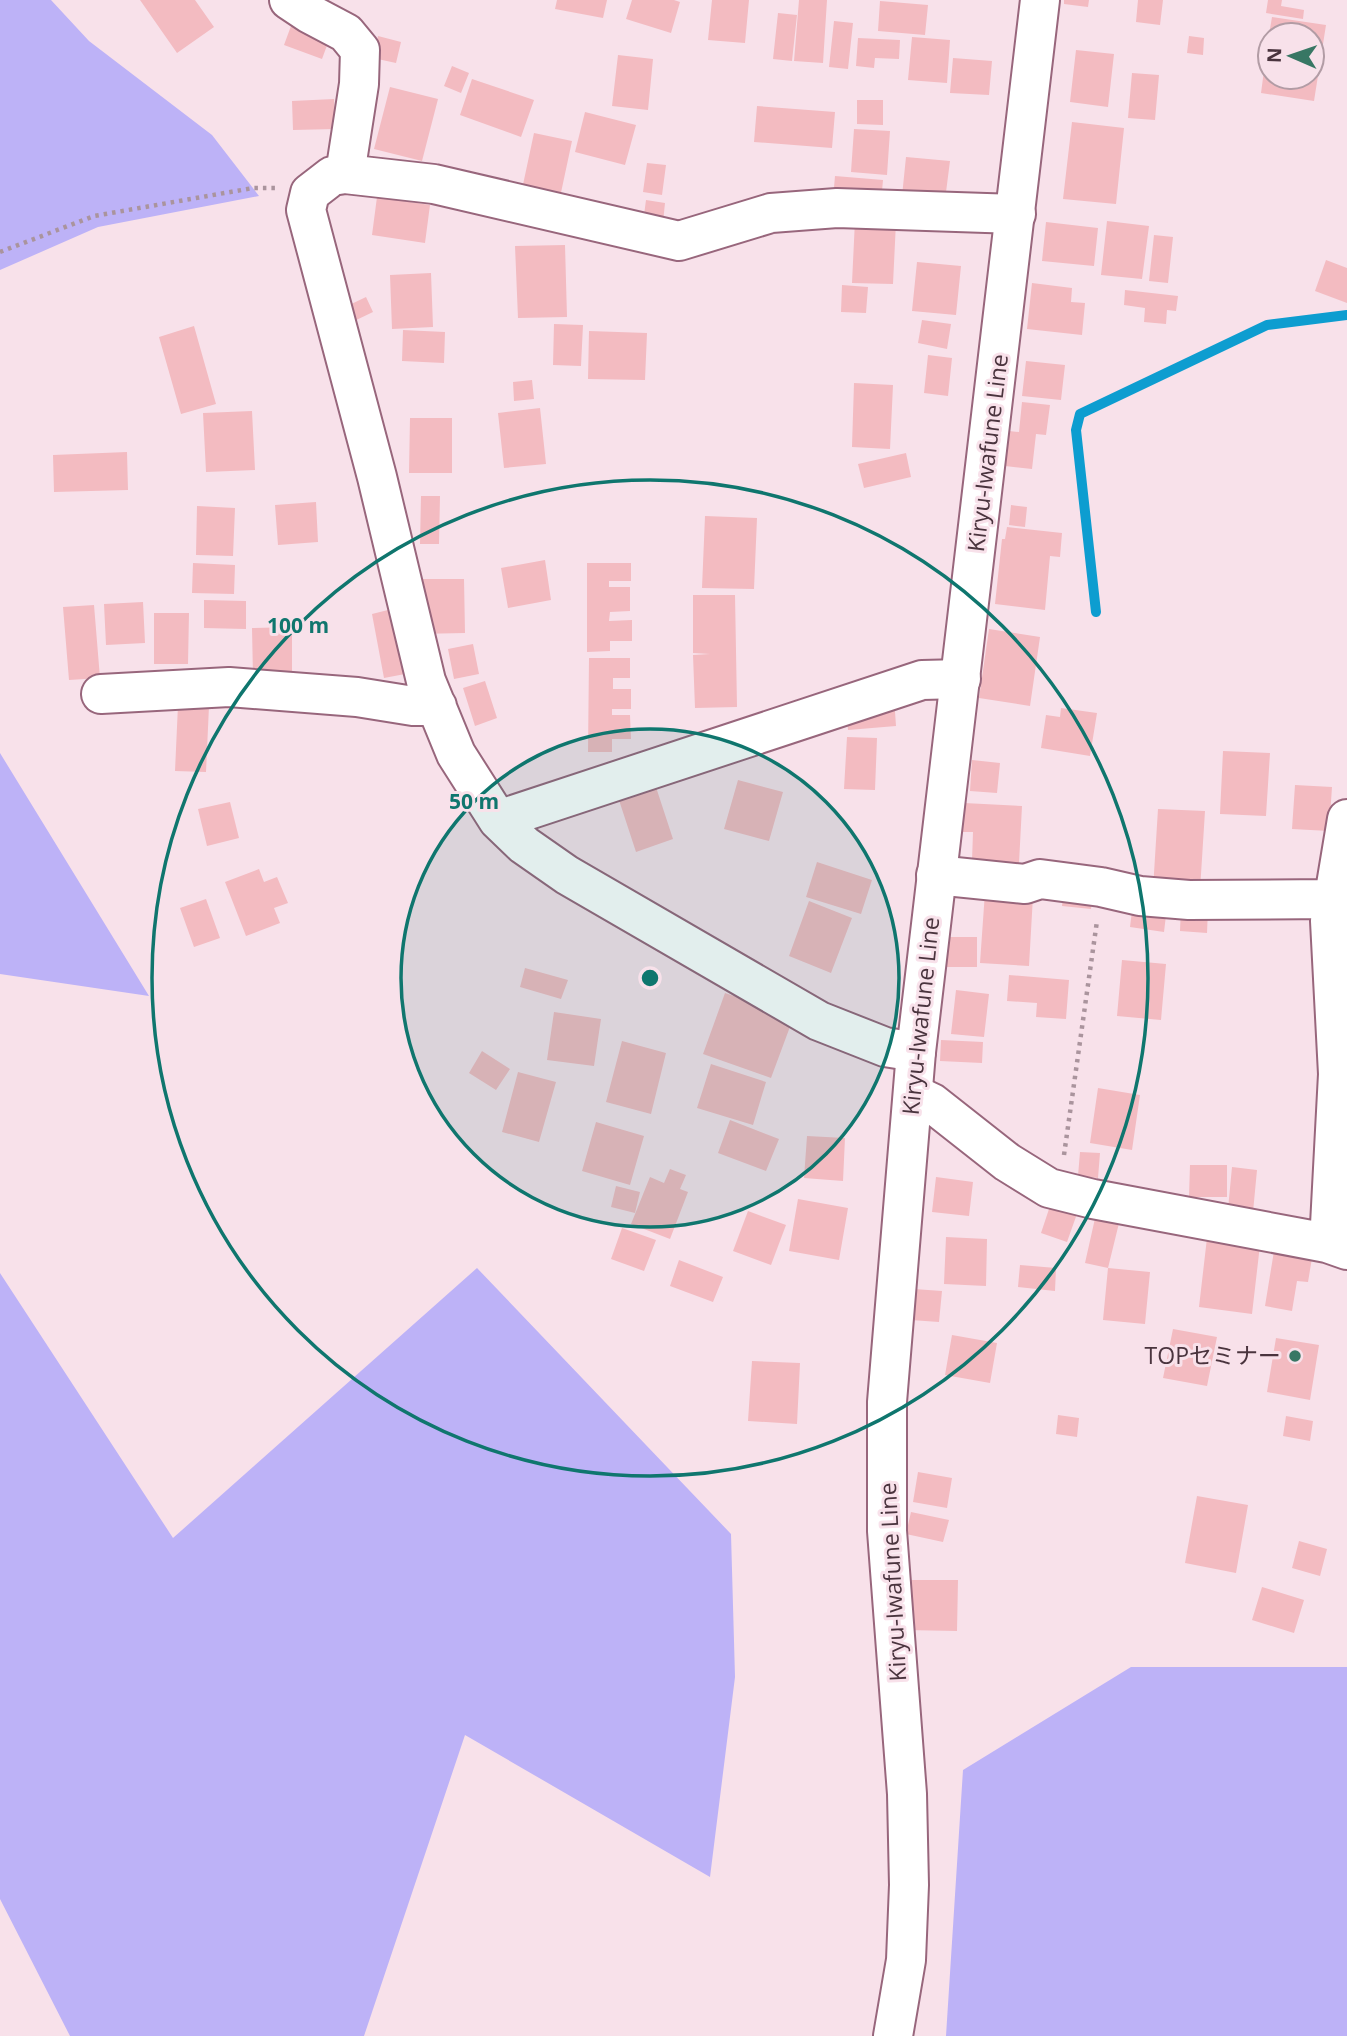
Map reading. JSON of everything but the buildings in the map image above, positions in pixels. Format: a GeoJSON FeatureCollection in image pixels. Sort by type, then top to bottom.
{"type":"FeatureCollection","features":[{"type":"Feature","properties":{"kind":"main road"},"geometry":{"type":"LineString","coordinates":[[289,0],[346,33],[360,50],[359,84],[345,174]]}},
{"type":"Feature","properties":{"kind":"main road","name":"Kiryu-Iwafune Line"},"geometry":{"type":"LineString","coordinates":[[893,2036],[906,1960],[909,1885],[907,1794],[887,1531],[887,1402],[916,1052],[1040,0]]}},
{"type":"Feature","properties":{"kind":"main road"},"geometry":{"type":"LineString","coordinates":[[916,1052],[886,1047],[819,1021],[567,875],[511,832],[456,754],[432,693],[306,210],[310,193],[332,176],[345,174],[434,184],[678,241],[771,213],[837,208],[1016,214]]}},
{"type":"Feature","properties":{"kind":"main road"},"geometry":{"type":"LineString","coordinates":[[511,832],[922,680],[961,679]]}},
{"type":"Feature","properties":{"kind":"main road"},"geometry":{"type":"LineString","coordinates":[[101,694],[229,687],[357,697],[413,706],[432,693]]}},
{"type":"Feature","properties":{"kind":"main road"},"geometry":{"type":"LineString","coordinates":[[1337,1246],[1330,1226],[1338,1074],[1330,921],[1347,819]]}},
{"type":"Feature","properties":{"kind":"main road"},"geometry":{"type":"LineString","coordinates":[[936,875],[1025,884],[1040,879],[1101,887],[1140,896],[1189,900],[1332,899]]}},
{"type":"Feature","properties":{"kind":"main road"},"geometry":{"type":"LineString","coordinates":[[913,1094],[932,1103],[1007,1162],[1049,1188],[1337,1246]]}},
{"type":"Feature","properties":{"kind":"path"},"geometry":{"type":"LineString","coordinates":[[0,252],[94,216],[253,188],[283,188],[310,193]]}},
{"type":"Feature","properties":{"kind":"path"},"geometry":{"type":"LineString","coordinates":[[1057,1190],[1085,1016],[1101,887]]}},
{"type":"Feature","properties":{"kind":"shaded area"},"geometry":{"type":"Polygon","coordinates":[[[0,0],[51,0],[89,41],[212,135],[259,196],[98,227],[0,270],[0,0]]]}},
{"type":"Feature","properties":{"kind":"shaded area"},"geometry":{"type":"Polygon","coordinates":[[[0,753],[149,996],[0,974],[0,753]]]}},
{"type":"Feature","properties":{"kind":"shaded area"},"geometry":{"type":"Polygon","coordinates":[[[477,1268],[731,1534],[735,1677],[710,1877],[465,1735],[364,2036],[70,2036],[0,1899],[0,1273],[173,1538],[477,1268]]]}},
{"type":"Feature","properties":{"kind":"shaded area"},"geometry":{"type":"Polygon","coordinates":[[[1131,1667],[1347,1667],[1347,2036],[946,2036],[963,1770],[1131,1667]]]}},
{"type":"Feature","properties":{"kind":"waterway"},"geometry":{"type":"LineString","coordinates":[[1096,612],[1076,430],[1080,414],[1267,325],[1347,315]]}},
{"type":"Feature","properties":{"kind":"place","name":"TOPセミナー"},"geometry":{"type":"Point","coordinates":[1295,1356]}}]}
